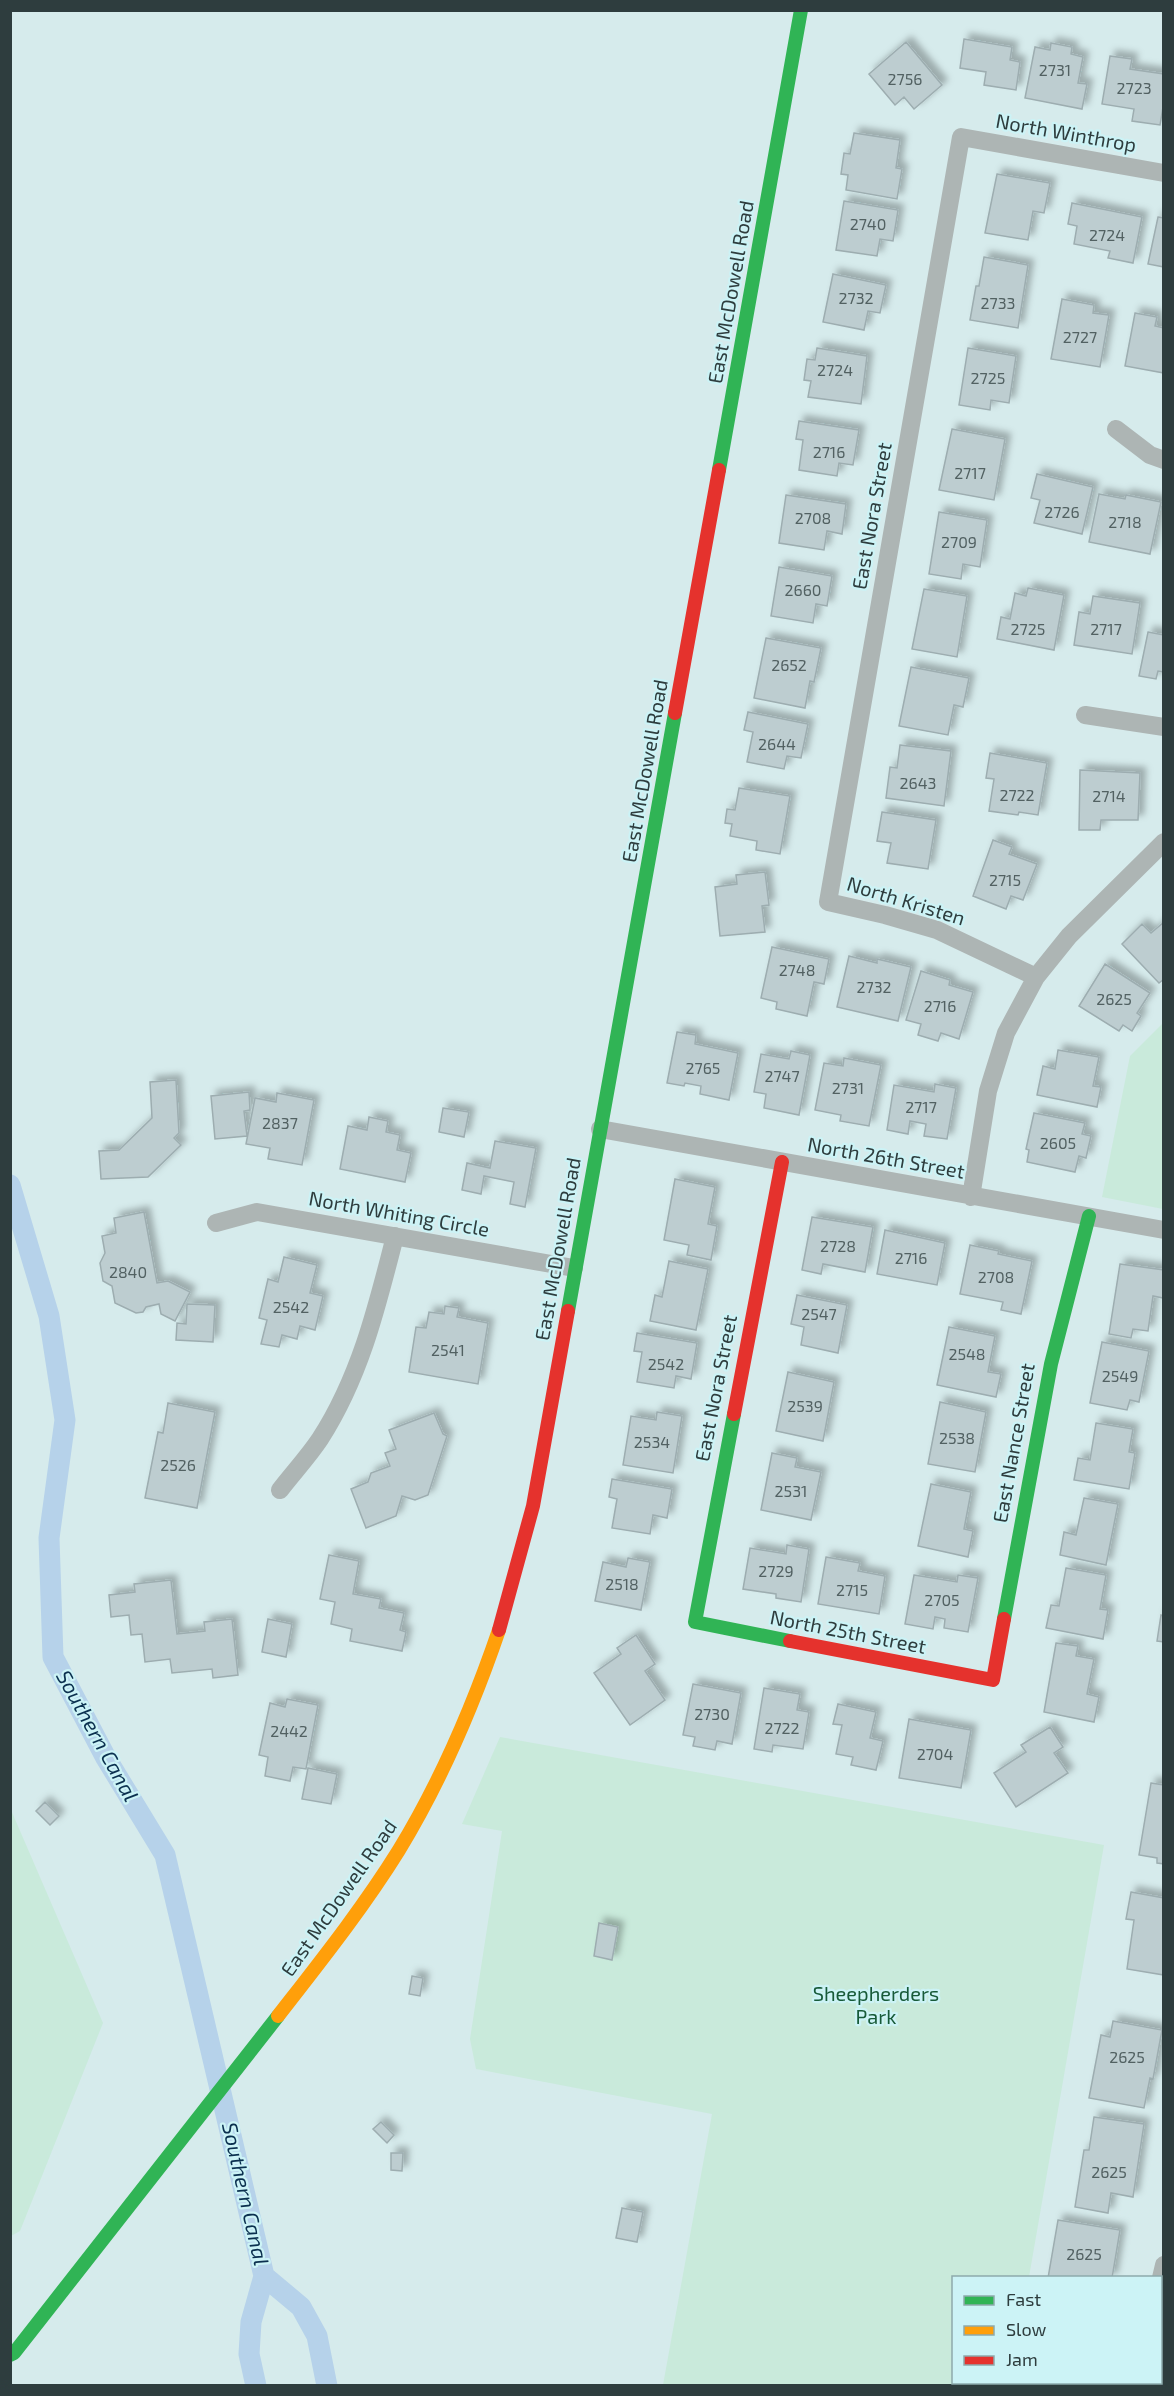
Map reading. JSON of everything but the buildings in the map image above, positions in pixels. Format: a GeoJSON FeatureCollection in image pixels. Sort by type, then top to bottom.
{"type":"FeatureCollection","features":[{"type":"Feature","properties":{"kind":"main road","name":"East McDowell Road"},"geometry":{"type":"LineString","coordinates":[[10,2371],[12,2353],[253,2048],[339,1936],[386,1870],[418,1818],[438,1778],[482,1682],[501,1627],[533,1506],[801,10]]}},
{"type":"Feature","properties":{"kind":"main road","name":"East Nora Street"},"geometry":{"type":"LineString","coordinates":[[695,1622],[782,1162]]}},
{"type":"Feature","properties":{"kind":"main road","name":"East Nance Street"},"geometry":{"type":"LineString","coordinates":[[993,1680],[1051,1364],[1089,1216]]}},
{"type":"Feature","properties":{"kind":"main road","name":"North 25th Street"},"geometry":{"type":"LineString","coordinates":[[695,1622],[993,1680]]}},
{"type":"Feature","properties":{"kind":"street","name":"North Winthrop"},"geometry":{"type":"LineString","coordinates":[[961,137],[1164,173]]}},
{"type":"Feature","properties":{"kind":"street","name":"East Nora Street"},"geometry":{"type":"LineString","coordinates":[[828,902],[961,137]]}},
{"type":"Feature","properties":{"kind":"street"},"geometry":{"type":"LineString","coordinates":[[1116,429],[1150,455],[1164,460]]}},
{"type":"Feature","properties":{"kind":"street"},"geometry":{"type":"LineString","coordinates":[[1085,715],[1164,727]]}},
{"type":"Feature","properties":{"kind":"street"},"geometry":{"type":"LineString","coordinates":[[971,1197],[988,1090],[1006,1033],[1036,977],[1069,936],[1164,842]]}},
{"type":"Feature","properties":{"kind":"street","name":"North Kristen"},"geometry":{"type":"LineString","coordinates":[[828,902],[937,930],[1036,977]]}},
{"type":"Feature","properties":{"kind":"street","name":"North 26th Street"},"geometry":{"type":"LineString","coordinates":[[600,1129],[1164,1230]]}},
{"type":"Feature","properties":{"kind":"street","name":"North Whiting Circle"},"geometry":{"type":"LineString","coordinates":[[216,1223],[256,1212],[574,1268]]}},
{"type":"Feature","properties":{"kind":"street"},"geometry":{"type":"LineString","coordinates":[[280,1490],[320,1439],[346,1391],[371,1331],[395,1236]]}},
{"type":"Feature","properties":{"kind":"green space"},"geometry":{"type":"Polygon","coordinates":[[[1163,1023],[1163,1209],[1102,1197],[1130,1056],[1163,1023]]]}},
{"type":"Feature","properties":{"kind":"green space","name":"Sheepherders Park"},"geometry":{"type":"Polygon","coordinates":[[[500,1737],[1104,1845],[1029,2276],[952,2276],[952,2384],[1010,2385],[663,2385],[712,2114],[476,2069],[470,2039],[502,1831],[462,1824],[500,1737]]]}},
{"type":"Feature","properties":{"kind":"green space"},"geometry":{"type":"Polygon","coordinates":[[[11,1810],[103,2023],[20,2231],[11,2236],[11,1810]]]}},
{"type":"Feature","properties":{"kind":"waterway","name":"Southern Canal"},"geometry":{"type":"LineString","coordinates":[[10,1185],[49,1316],[65,1420],[49,1538],[53,1657],[106,1758],[165,1855],[264,2276],[251,2322],[249,2354],[256,2386]]}},
{"type":"Feature","properties":{"kind":"waterway"},"geometry":{"type":"LineString","coordinates":[[264,2276],[301,2307],[317,2336],[327,2386]]}},
{"type":"Feature","properties":{"kind":"traffic: fast"},"geometry":{"type":"LineString","coordinates":[[719,470],[801,10]]}},
{"type":"Feature","properties":{"kind":"traffic: fast"},"geometry":{"type":"LineString","coordinates":[[568,1311],[675,713]]}},
{"type":"Feature","properties":{"kind":"traffic: fast"},"geometry":{"type":"LineString","coordinates":[[1004,1619],[1051,1364],[1089,1216]]}},
{"type":"Feature","properties":{"kind":"traffic: fast"},"geometry":{"type":"LineString","coordinates":[[734,1414],[695,1622],[790,1641]]}},
{"type":"Feature","properties":{"kind":"traffic: fast"},"geometry":{"type":"LineString","coordinates":[[10,2355],[14,2353],[278,2016]]}},
{"type":"Feature","properties":{"kind":"traffic: slow"},"geometry":{"type":"LineString","coordinates":[[278,2016],[356,1914],[414,1824],[455,1743],[499,1630]]}},
{"type":"Feature","properties":{"kind":"traffic: jam"},"geometry":{"type":"LineString","coordinates":[[675,713],[719,470]]}},
{"type":"Feature","properties":{"kind":"traffic: jam"},"geometry":{"type":"LineString","coordinates":[[734,1414],[782,1162]]}},
{"type":"Feature","properties":{"kind":"traffic: jam"},"geometry":{"type":"LineString","coordinates":[[499,1630],[533,1506],[568,1311]]}},
{"type":"Feature","properties":{"kind":"traffic: jam"},"geometry":{"type":"LineString","coordinates":[[790,1641],[993,1680],[1004,1619]]}}]}
